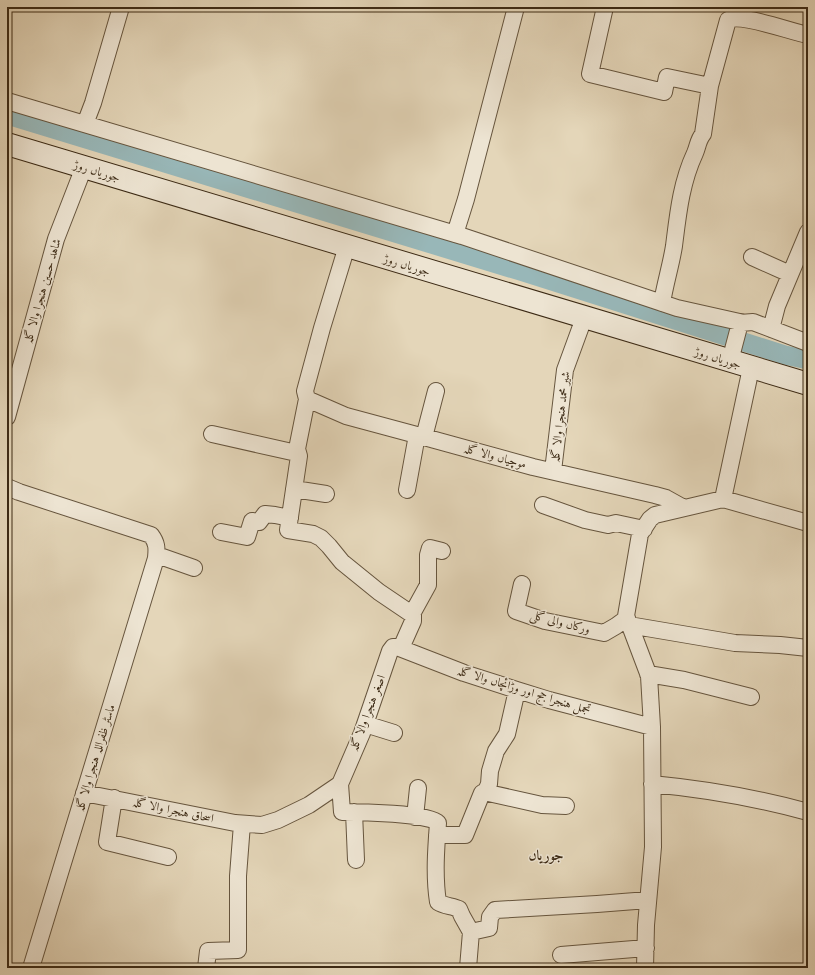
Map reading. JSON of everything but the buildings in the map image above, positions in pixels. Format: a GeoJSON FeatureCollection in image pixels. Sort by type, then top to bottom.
{"type":"FeatureCollection","features":[{"type":"Feature","properties":{"kind":"street"},"geometry":{"type":"LineString","coordinates":[[85,124],[93,103],[121,7]]}},
{"type":"Feature","properties":{"kind":"street"},"geometry":{"type":"LineString","coordinates":[[455,234],[516,7]]}},
{"type":"Feature","properties":{"kind":"street"},"geometry":{"type":"LineString","coordinates":[[605,7],[590,74],[664,92],[667,77],[710,86]]}},
{"type":"Feature","properties":{"kind":"street"},"geometry":{"type":"LineString","coordinates":[[662,303],[673,251],[676,222],[683,184],[699,139],[703,134],[710,86],[728,20],[731,18],[737,18],[766,23],[808,35]]}},
{"type":"Feature","properties":{"kind":"street"},"geometry":{"type":"LineString","coordinates":[[7,101],[455,234],[741,328],[753,322],[808,343]]}},
{"type":"Feature","properties":{"kind":"street","name":"جوریاں روڑ"},"geometry":{"type":"LineString","coordinates":[[7,144],[584,318],[731,357],[751,368],[808,384]]}},
{"type":"Feature","properties":{"kind":"street","name":"شاہد حسین ہنجرا والا گلہ"},"geometry":{"type":"LineString","coordinates":[[7,417],[12,379],[56,239],[84,167]]}},
{"type":"Feature","properties":{"kind":"street"},"geometry":{"type":"LineString","coordinates":[[771,329],[777,306],[808,232]]}},
{"type":"Feature","properties":{"kind":"street"},"geometry":{"type":"LineString","coordinates":[[347,246],[305,391],[307,399],[297,450],[299,456],[288,530],[313,534],[321,538],[330,546],[342,562],[380,592],[412,614]]}},
{"type":"Feature","properties":{"kind":"street"},"geometry":{"type":"LineString","coordinates":[[752,257],[790,274]]}},
{"type":"Feature","properties":{"kind":"street","name":"شیر محمد ہنجرا والا گلہ"},"geometry":{"type":"LineString","coordinates":[[552,471],[564,370],[584,318]]}},
{"type":"Feature","properties":{"kind":"street"},"geometry":{"type":"LineString","coordinates":[[731,357],[741,328]]}},
{"type":"Feature","properties":{"kind":"street"},"geometry":{"type":"LineString","coordinates":[[723,499],[751,368]]}},
{"type":"Feature","properties":{"kind":"street"},"geometry":{"type":"LineString","coordinates":[[407,490],[420,436],[436,391]]}},
{"type":"Feature","properties":{"kind":"street","name":"موچیاں والا گلہ"},"geometry":{"type":"LineString","coordinates":[[307,399],[346,416],[552,471],[655,494],[684,508]]}},
{"type":"Feature","properties":{"kind":"street"},"geometry":{"type":"LineString","coordinates":[[212,434],[292,452],[297,450]]}},
{"type":"Feature","properties":{"kind":"street"},"geometry":{"type":"LineString","coordinates":[[7,487],[151,535],[156,541],[157,552],[194,568]]}},
{"type":"Feature","properties":{"kind":"street"},"geometry":{"type":"LineString","coordinates":[[294,489],[326,494]]}},
{"type":"Feature","properties":{"kind":"street"},"geometry":{"type":"LineString","coordinates":[[647,524],[655,494]]}},
{"type":"Feature","properties":{"kind":"street"},"geometry":{"type":"LineString","coordinates":[[645,968],[648,900],[653,847],[652,728],[648,674],[626,616],[640,534],[655,515],[723,499],[808,523]]}},
{"type":"Feature","properties":{"kind":"street"},"geometry":{"type":"LineString","coordinates":[[543,505],[585,520],[608,526],[616,523],[647,524]]}},
{"type":"Feature","properties":{"kind":"street"},"geometry":{"type":"LineString","coordinates":[[221,532],[247,537],[252,521],[259,522],[264,514],[275,514],[290,518]]}},
{"type":"Feature","properties":{"kind":"street","name":"اصغر ہنجرا والا گلہ"},"geometry":{"type":"LineString","coordinates":[[340,784],[365,724],[390,652],[393,647],[399,648],[413,621],[412,614],[428,585],[428,555],[430,548],[442,551]]}},
{"type":"Feature","properties":{"kind":"street","name":"ماسٹر ظفراللہ ہنجرا والا گلہ"},"geometry":{"type":"LineString","coordinates":[[31,968],[157,552]]}},
{"type":"Feature","properties":{"kind":"street","name":"ورکاں والی گلی"},"geometry":{"type":"LineString","coordinates":[[522,584],[516,611],[545,621],[604,633],[628,621]]}},
{"type":"Feature","properties":{"kind":"street"},"geometry":{"type":"LineString","coordinates":[[628,621],[735,643],[808,648]]}},
{"type":"Feature","properties":{"kind":"street","name":"تجمل ہنجرا جج اور وڑائچاں والا گلہ"},"geometry":{"type":"LineString","coordinates":[[399,648],[464,673],[549,700],[652,728]]}},
{"type":"Feature","properties":{"kind":"street"},"geometry":{"type":"LineString","coordinates":[[648,674],[684,680],[751,698]]}},
{"type":"Feature","properties":{"kind":"street"},"geometry":{"type":"LineString","coordinates":[[437,835],[465,835],[489,784],[490,771],[496,751],[507,734],[518,690]]}},
{"type":"Feature","properties":{"kind":"street"},"geometry":{"type":"LineString","coordinates":[[365,724],[394,733]]}},
{"type":"Feature","properties":{"kind":"street"},"geometry":{"type":"LineString","coordinates":[[340,784],[342,812],[415,816],[436,820],[438,823],[436,873],[438,902],[442,905],[453,906],[459,909],[472,932],[468,968]]}},
{"type":"Feature","properties":{"kind":"street","name":"اسحاق ہنجرا والا گلہ"},"geometry":{"type":"LineString","coordinates":[[84,793],[242,824],[262,825],[284,817],[309,805],[340,784]]}},
{"type":"Feature","properties":{"kind":"street"},"geometry":{"type":"LineString","coordinates":[[652,784],[781,804],[808,812]]}},
{"type":"Feature","properties":{"kind":"street"},"geometry":{"type":"LineString","coordinates":[[415,816],[418,788]]}},
{"type":"Feature","properties":{"kind":"street"},"geometry":{"type":"LineString","coordinates":[[484,792],[542,805],[566,806]]}},
{"type":"Feature","properties":{"kind":"street"},"geometry":{"type":"LineString","coordinates":[[114,798],[107,842],[168,856]]}},
{"type":"Feature","properties":{"kind":"street"},"geometry":{"type":"LineString","coordinates":[[354,812],[356,860]]}},
{"type":"Feature","properties":{"kind":"street"},"geometry":{"type":"LineString","coordinates":[[206,968],[208,952],[238,950],[238,876],[242,824]]}},
{"type":"Feature","properties":{"kind":"street"},"geometry":{"type":"LineString","coordinates":[[472,932],[489,928],[490,917],[495,910],[648,900]]}},
{"type":"Feature","properties":{"kind":"street"},"geometry":{"type":"LineString","coordinates":[[561,954],[646,948]]}},
{"type":"Feature","properties":{"kind":"waterway"},"geometry":{"type":"LineString","coordinates":[[7,115],[520,271],[785,355],[808,360]]}},
{"type":"Feature","properties":{"kind":"district","name":"جوریاں"},"geometry":{"type":"Point","coordinates":[546,855]}}]}
